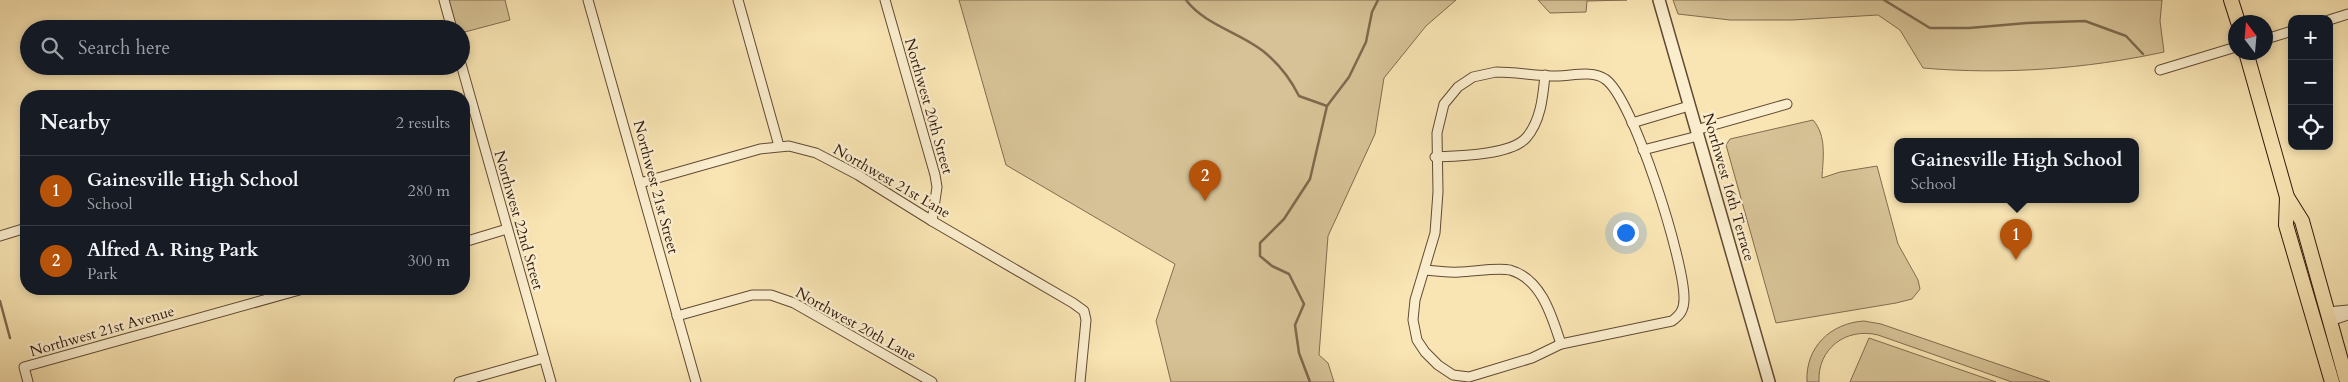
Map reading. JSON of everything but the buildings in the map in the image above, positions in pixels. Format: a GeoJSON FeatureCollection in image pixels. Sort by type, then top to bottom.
{"type":"FeatureCollection","features":[{"type":"Feature","properties":{"kind":"main road"},"geometry":{"type":"LineString","coordinates":[[2231,0],[2236,15]]}},
{"type":"Feature","properties":{"kind":"main road"},"geometry":{"type":"LineString","coordinates":[[2248,60],[2287,197],[2302,221],[2348,382]]}},
{"type":"Feature","properties":{"kind":"main road"},"geometry":{"type":"LineString","coordinates":[[2287,197],[2286,224],[2332,382]]}},
{"type":"Feature","properties":{"kind":"main road"},"geometry":{"type":"LineString","coordinates":[[2286,224],[2300,241],[2322,313],[2329,317]]}},
{"type":"Feature","properties":{"kind":"street"},"geometry":{"type":"LineString","coordinates":[[444,0],[450,20]]}},
{"type":"Feature","properties":{"kind":"street","name":"Northwest 21st Street"},"geometry":{"type":"LineString","coordinates":[[588,0],[696,382]]}},
{"type":"Feature","properties":{"kind":"street"},"geometry":{"type":"LineString","coordinates":[[738,0],[779,146]]}},
{"type":"Feature","properties":{"kind":"street","name":"Northwest 20th Street"},"geometry":{"type":"LineString","coordinates":[[885,0],[935,175],[937,187],[932,221]]}},
{"type":"Feature","properties":{"kind":"street","name":"Northwest 16th Terrace"},"geometry":{"type":"LineString","coordinates":[[1659,0],[1769,382]]}},
{"type":"Feature","properties":{"kind":"street"},"geometry":{"type":"LineString","coordinates":[[2333,19],[2348,14]]}},
{"type":"Feature","properties":{"kind":"street"},"geometry":{"type":"LineString","coordinates":[[2273,37],[2288,32]]}},
{"type":"Feature","properties":{"kind":"street"},"geometry":{"type":"LineString","coordinates":[[2160,70],[2228,49]]}},
{"type":"Feature","properties":{"kind":"street"},"geometry":{"type":"LineString","coordinates":[[1496,72],[1544,75],[1586,74],[1605,79],[1616,92],[1632,123],[1662,200],[1679,261],[1684,301],[1682,313],[1672,321],[1562,344],[1532,358],[1496,370],[1470,377],[1453,378],[1438,365],[1417,340],[1413,320],[1415,300],[1435,233],[1438,192],[1437,133],[1444,104],[1458,87],[1472,77],[1496,72]]}},
{"type":"Feature","properties":{"kind":"street","name":"Northwest 22nd Street"},"geometry":{"type":"LineString","coordinates":[[463,75],[466,90]]}},
{"type":"Feature","properties":{"kind":"street"},"geometry":{"type":"LineString","coordinates":[[1436,157],[1489,152],[1508,147],[1525,139],[1536,123],[1542,98],[1544,75]]}},
{"type":"Feature","properties":{"kind":"street"},"geometry":{"type":"LineString","coordinates":[[1643,150],[1787,104]]}},
{"type":"Feature","properties":{"kind":"street"},"geometry":{"type":"LineString","coordinates":[[1632,123],[1689,106]]}},
{"type":"Feature","properties":{"kind":"street","name":"Northwest 22nd Street"},"geometry":{"type":"LineString","coordinates":[[470,110],[551,382]]}},
{"type":"Feature","properties":{"kind":"street","name":"Northwest 21st Lane"},"geometry":{"type":"LineString","coordinates":[[640,182],[760,149],[790,146],[816,153],[858,175],[932,221],[1073,302],[1084,312],[1086,320],[1080,382]]}},
{"type":"Feature","properties":{"kind":"street"},"geometry":{"type":"LineString","coordinates":[[0,236],[20,230]]}},
{"type":"Feature","properties":{"kind":"street"},"geometry":{"type":"LineString","coordinates":[[470,240],[507,230]]}},
{"type":"Feature","properties":{"kind":"street"},"geometry":{"type":"LineString","coordinates":[[1425,270],[1457,272],[1510,270],[1538,290],[1548,306],[1562,344]]}},
{"type":"Feature","properties":{"kind":"street","name":"Northwest 21st Avenue"},"geometry":{"type":"LineString","coordinates":[[28,382],[24,367],[282,295]]}},
{"type":"Feature","properties":{"kind":"street","name":"Northwest 20th Lane"},"geometry":{"type":"LineString","coordinates":[[677,316],[752,295],[770,295],[794,304],[932,382]]}},
{"type":"Feature","properties":{"kind":"street"},"geometry":{"type":"LineString","coordinates":[[2329,317],[2348,310]]}},
{"type":"Feature","properties":{"kind":"street"},"geometry":{"type":"LineString","coordinates":[[2329,317],[2348,315]]}},
{"type":"Feature","properties":{"kind":"street"},"geometry":{"type":"LineString","coordinates":[[459,382],[544,358]]}},
{"type":"Feature","properties":{"kind":"shaded area"},"geometry":{"type":"Polygon","coordinates":[[[447,0],[505,0],[510,20],[470,31],[470,20],[453,20],[447,0]]]}},
{"type":"Feature","properties":{"kind":"shaded area"},"geometry":{"type":"Polygon","coordinates":[[[959,0],[1456,0],[1426,26],[1384,78],[1375,134],[1328,236],[1319,355],[1328,363],[1334,382],[1171,382],[1156,321],[1175,264],[1006,165],[959,0]]]}},
{"type":"Feature","properties":{"kind":"shaded area"},"geometry":{"type":"Polygon","coordinates":[[[1538,0],[1627,0],[1587,1],[1586,12],[1550,13],[1538,0]]]}},
{"type":"Feature","properties":{"kind":"shaded area"},"geometry":{"type":"Polygon","coordinates":[[[1673,0],[2162,0],[2160,21],[2164,52],[2105,63],[2044,69],[1983,71],[1923,68],[1900,30],[1878,15],[1792,20],[1730,20],[1678,14],[1673,0]]]}},
{"type":"Feature","properties":{"kind":"shaded area"},"geometry":{"type":"Polygon","coordinates":[[[1813,120],[1822,140],[1822,178],[1840,172],[1877,166],[1898,244],[1918,280],[1920,289],[1912,299],[1896,303],[1776,323],[1726,145],[1730,139],[1813,120]]]}},
{"type":"Feature","properties":{"kind":"shaded area"},"geometry":{"type":"Polygon","coordinates":[[[1864,321],[1881,324],[2050,382],[2012,382],[1878,335],[1866,333],[1855,334],[1836,343],[1823,360],[1819,382],[1807,382],[1810,358],[1822,339],[1841,326],[1864,321]]]}},
{"type":"Feature","properties":{"kind":"shaded area"},"geometry":{"type":"Polygon","coordinates":[[[1869,338],[1996,382],[1850,382],[1869,338]]]}},
{"type":"Feature","properties":{"kind":"waterway"},"geometry":{"type":"LineString","coordinates":[[1186,0],[1194,9],[1212,22],[1254,44],[1263,51],[1279,66],[1299,96],[1327,106]]}},
{"type":"Feature","properties":{"kind":"waterway"},"geometry":{"type":"LineString","coordinates":[[1310,382],[1299,353],[1295,325],[1304,304],[1289,274],[1272,266],[1260,256],[1260,243],[1284,219],[1310,179],[1327,106],[1349,77],[1366,42],[1372,12],[1378,0]]}},
{"type":"Feature","properties":{"kind":"waterway"},"geometry":{"type":"LineString","coordinates":[[1884,0],[1930,28],[1969,28],[2085,21],[2126,36],[2143,54]]}},
{"type":"Feature","properties":{"kind":"waterway"},"geometry":{"type":"LineString","coordinates":[[0,301],[10,338]]}},
{"type":"Feature","properties":{"kind":"place","name":"Alfred A. Ring Park"},"geometry":{"type":"Point","coordinates":[1205,201]}},
{"type":"Feature","properties":{"kind":"place","name":"Gainesville High School"},"geometry":{"type":"Point","coordinates":[2016,260]}}]}
